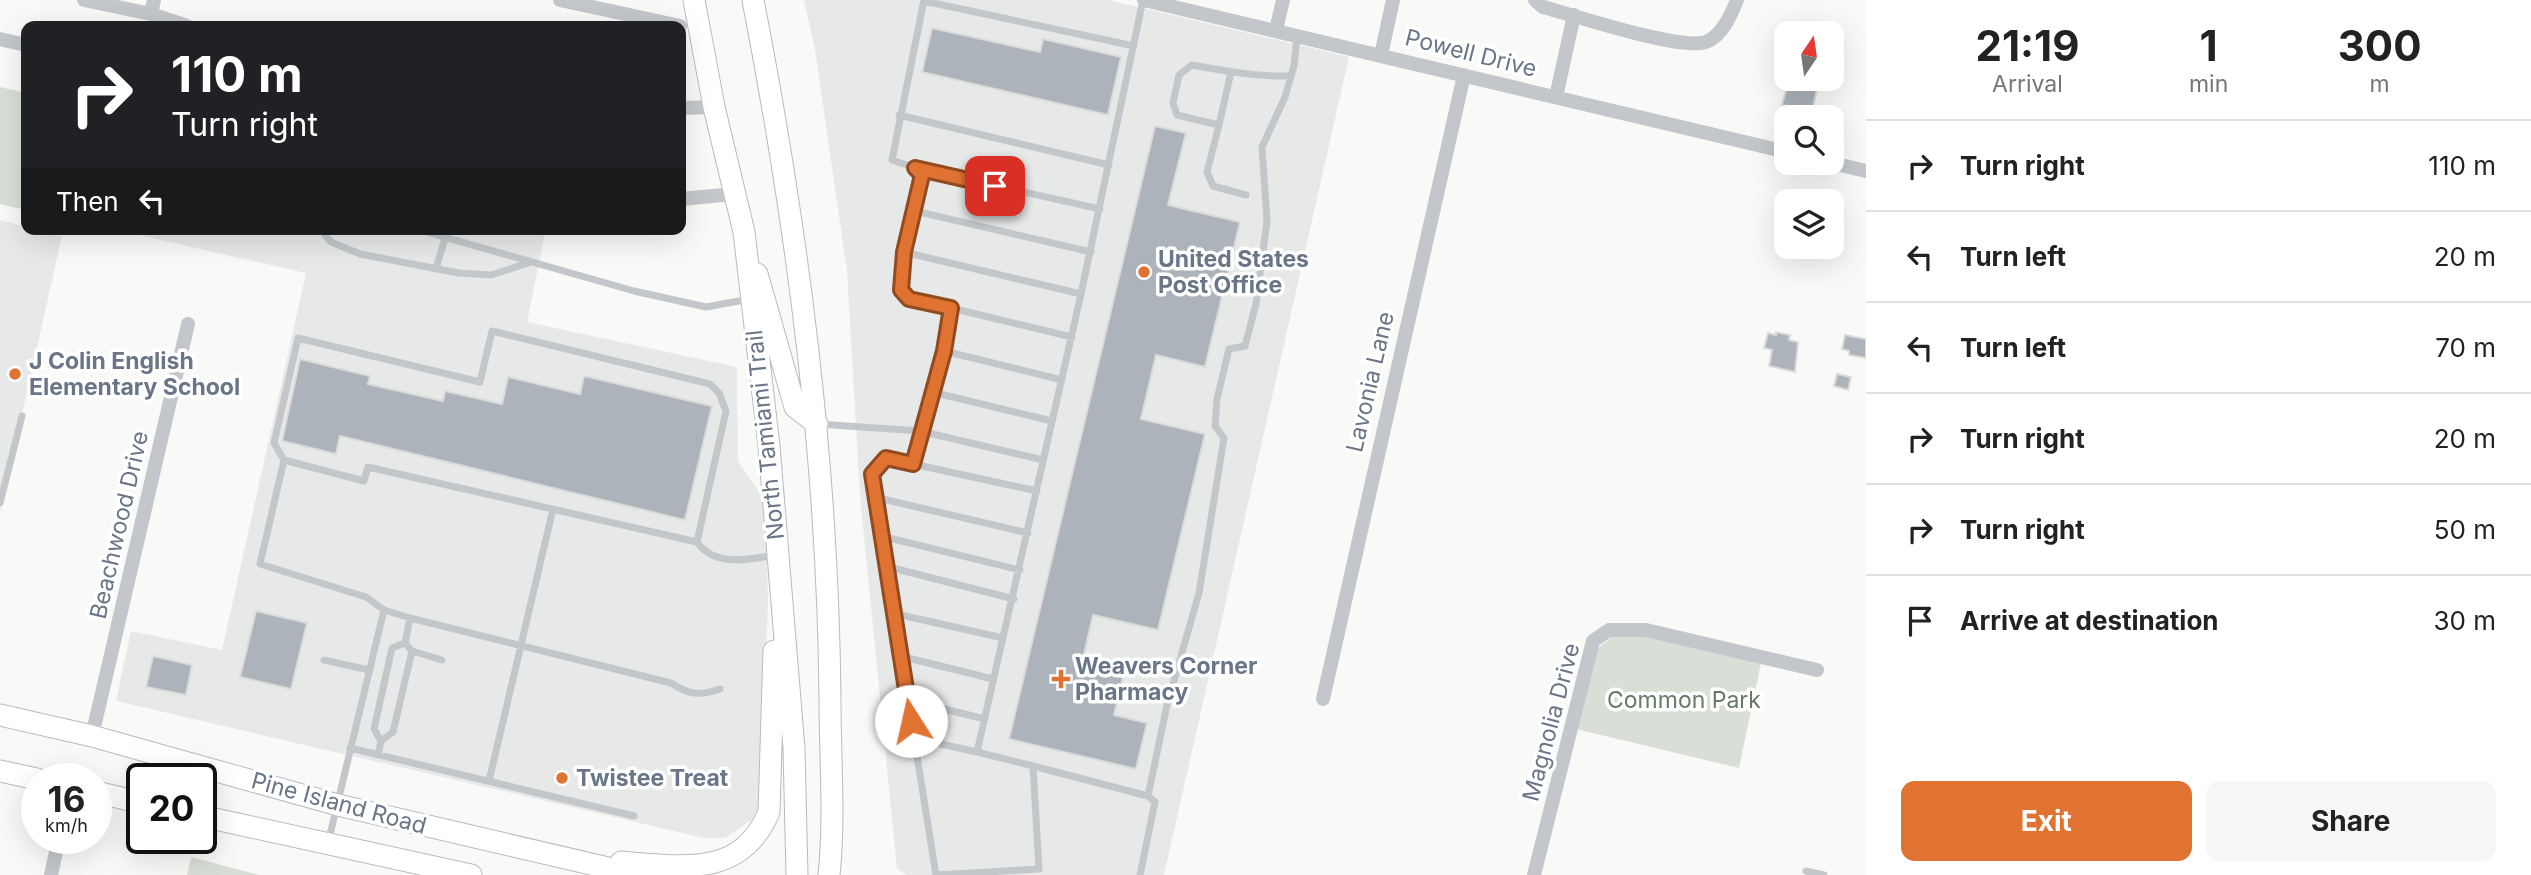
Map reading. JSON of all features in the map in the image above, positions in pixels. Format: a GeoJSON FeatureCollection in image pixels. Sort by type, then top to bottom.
{"type":"FeatureCollection","features":[{"type":"Feature","properties":{"kind":"main road","name":"North Tamiami Trail"},"geometry":{"type":"LineString","coordinates":[[694,0],[686,28],[714,107],[744,232],[769,446],[794,748],[797,875]]}},
{"type":"Feature","properties":{"kind":"main road"},"geometry":{"type":"LineString","coordinates":[[753,0],[783,157],[817,424],[829,586],[829,875]]}},
{"type":"Feature","properties":{"kind":"main road"},"geometry":{"type":"LineString","coordinates":[[744,232],[779,344],[795,407],[817,424]]}},
{"type":"Feature","properties":{"kind":"main road"},"geometry":{"type":"LineString","coordinates":[[555,857],[633,863],[693,873],[729,870],[749,855],[761,835],[769,811],[778,555]]}},
{"type":"Feature","properties":{"kind":"main road","name":"Pine Island Road"},"geometry":{"type":"LineString","coordinates":[[0,715],[92,736],[338,805],[638,875]]}},
{"type":"Feature","properties":{"kind":"main road"},"geometry":{"type":"LineString","coordinates":[[0,771],[21,776]]}},
{"type":"Feature","properties":{"kind":"main road","name":"Pine Island Road"},"geometry":{"type":"LineString","coordinates":[[217,819],[471,875]]}},
{"type":"Feature","properties":{"kind":"street"},"geometry":{"type":"LineString","coordinates":[[84,0],[152,7],[178,21]]}},
{"type":"Feature","properties":{"kind":"street"},"geometry":{"type":"LineString","coordinates":[[560,0],[654,21]]}},
{"type":"Feature","properties":{"kind":"street","name":"Powell Drive"},"geometry":{"type":"LineString","coordinates":[[1143,0],[1173,3],[1297,36],[1774,149]]}},
{"type":"Feature","properties":{"kind":"street"},"geometry":{"type":"LineString","coordinates":[[1276,30],[1283,0]]}},
{"type":"Feature","properties":{"kind":"street"},"geometry":{"type":"LineString","coordinates":[[1381,55],[1393,0]]}},
{"type":"Feature","properties":{"kind":"street"},"geometry":{"type":"LineString","coordinates":[[1535,0],[1543,7],[1692,45],[1710,41],[1717,35],[1737,0]]}},
{"type":"Feature","properties":{"kind":"street"},"geometry":{"type":"LineString","coordinates":[[1556,97],[1574,15]]}},
{"type":"Feature","properties":{"kind":"street"},"geometry":{"type":"LineString","coordinates":[[0,39],[21,44]]}},
{"type":"Feature","properties":{"kind":"street","name":"Lavonia Lane"},"geometry":{"type":"LineString","coordinates":[[1323,699],[1464,75]]}},
{"type":"Feature","properties":{"kind":"street"},"geometry":{"type":"LineString","coordinates":[[686,108],[714,107]]}},
{"type":"Feature","properties":{"kind":"street"},"geometry":{"type":"LineString","coordinates":[[1844,166],[1866,171]]}},
{"type":"Feature","properties":{"kind":"street"},"geometry":{"type":"LineString","coordinates":[[686,199],[734,194]]}},
{"type":"Feature","properties":{"kind":"street","name":"Beachwood Drive"},"geometry":{"type":"LineString","coordinates":[[92,736],[188,324]]}},
{"type":"Feature","properties":{"kind":"street","name":"Magnolia Drive"},"geometry":{"type":"LineString","coordinates":[[1534,875],[1594,641],[1609,630],[1646,630],[1817,670]]}},
{"type":"Feature","properties":{"kind":"street"},"geometry":{"type":"LineString","coordinates":[[51,875],[56,854]]}},
{"type":"Feature","properties":{"kind":"lane"},"geometry":{"type":"LineString","coordinates":[[1100,209],[915,168],[892,160],[899,115],[924,0],[1134,46]]}},
{"type":"Feature","properties":{"kind":"lane"},"geometry":{"type":"LineString","coordinates":[[977,752],[1091,252],[1143,0]]}},
{"type":"Feature","properties":{"kind":"lane"},"geometry":{"type":"LineString","coordinates":[[1148,796],[1167,705],[1199,593],[1224,438],[1215,426],[1217,399],[1229,349],[1245,346],[1256,304],[1267,221],[1262,147],[1291,76],[1297,36]]}},
{"type":"Feature","properties":{"kind":"lane"},"geometry":{"type":"LineString","coordinates":[[1219,125],[1177,115],[1172,103],[1179,75],[1185,68],[1192,65],[1254,77],[1291,76]]}},
{"type":"Feature","properties":{"kind":"lane"},"geometry":{"type":"LineString","coordinates":[[1231,72],[1207,173],[1213,186],[1246,195]]}},
{"type":"Feature","properties":{"kind":"lane"},"geometry":{"type":"LineString","coordinates":[[899,115],[1109,165]]}},
{"type":"Feature","properties":{"kind":"lane"},"geometry":{"type":"LineString","coordinates":[[915,168],[922,175],[904,252],[901,290],[909,299],[1072,337]]}},
{"type":"Feature","properties":{"kind":"lane"},"geometry":{"type":"LineString","coordinates":[[915,211],[1091,252]]}},
{"type":"Feature","properties":{"kind":"lane"},"geometry":{"type":"LineString","coordinates":[[325,235],[331,242],[360,254],[436,269],[491,275],[530,263]]}},
{"type":"Feature","properties":{"kind":"lane"},"geometry":{"type":"LineString","coordinates":[[435,235],[530,263],[706,307],[750,299]]}},
{"type":"Feature","properties":{"kind":"lane"},"geometry":{"type":"LineString","coordinates":[[436,269],[445,238]]}},
{"type":"Feature","properties":{"kind":"lane"},"geometry":{"type":"LineString","coordinates":[[904,252],[1081,294]]}},
{"type":"Feature","properties":{"kind":"lane"},"geometry":{"type":"LineString","coordinates":[[913,464],[944,351],[951,308]]}},
{"type":"Feature","properties":{"kind":"lane"},"geometry":{"type":"LineString","coordinates":[[720,689],[704,694],[687,694],[671,683],[410,618],[384,610],[366,597],[260,564],[284,460],[274,443],[298,338],[480,382],[492,331],[710,384],[719,393],[726,411],[697,542],[702,550],[738,562],[778,555]]}},
{"type":"Feature","properties":{"kind":"lane"},"geometry":{"type":"LineString","coordinates":[[944,351],[1062,380]]}},
{"type":"Feature","properties":{"kind":"lane"},"geometry":{"type":"LineString","coordinates":[[932,392],[1052,421]]}},
{"type":"Feature","properties":{"kind":"lane"},"geometry":{"type":"LineString","coordinates":[[0,503],[22,416]]}},
{"type":"Feature","properties":{"kind":"lane"},"geometry":{"type":"LineString","coordinates":[[817,424],[920,431],[1044,460]]}},
{"type":"Feature","properties":{"kind":"lane"},"geometry":{"type":"LineString","coordinates":[[1033,766],[1039,869],[936,875],[892,613],[872,474],[886,458],[1037,491]]}},
{"type":"Feature","properties":{"kind":"lane"},"geometry":{"type":"LineString","coordinates":[[284,460],[365,481],[368,467],[697,542]]}},
{"type":"Feature","properties":{"kind":"lane"},"geometry":{"type":"LineString","coordinates":[[874,497],[1028,533]]}},
{"type":"Feature","properties":{"kind":"lane"},"geometry":{"type":"LineString","coordinates":[[489,781],[553,509]]}},
{"type":"Feature","properties":{"kind":"lane"},"geometry":{"type":"LineString","coordinates":[[881,536],[1020,570]]}},
{"type":"Feature","properties":{"kind":"lane"},"geometry":{"type":"LineString","coordinates":[[885,566],[1014,599]]}},
{"type":"Feature","properties":{"kind":"lane"},"geometry":{"type":"LineString","coordinates":[[328,843],[384,610]]}},
{"type":"Feature","properties":{"kind":"lane"},"geometry":{"type":"LineString","coordinates":[[892,613],[1003,638]]}},
{"type":"Feature","properties":{"kind":"lane"},"geometry":{"type":"LineString","coordinates":[[405,643],[410,618]]}},
{"type":"Feature","properties":{"kind":"lane"},"geometry":{"type":"LineString","coordinates":[[405,643],[412,651],[442,660]]}},
{"type":"Feature","properties":{"kind":"lane"},"geometry":{"type":"LineString","coordinates":[[381,741],[374,729],[392,648],[405,643]]}},
{"type":"Feature","properties":{"kind":"lane"},"geometry":{"type":"LineString","coordinates":[[377,755],[381,741],[393,732],[412,651]]}},
{"type":"Feature","properties":{"kind":"lane"},"geometry":{"type":"LineString","coordinates":[[900,656],[993,679]]}},
{"type":"Feature","properties":{"kind":"lane"},"geometry":{"type":"LineString","coordinates":[[324,660],[369,670]]}},
{"type":"Feature","properties":{"kind":"lane"},"geometry":{"type":"LineString","coordinates":[[907,700],[985,719]]}},
{"type":"Feature","properties":{"kind":"lane"},"geometry":{"type":"LineString","coordinates":[[914,738],[1148,796],[1155,802],[1140,875]]}},
{"type":"Feature","properties":{"kind":"lane"},"geometry":{"type":"LineString","coordinates":[[351,748],[634,816]]}},
{"type":"Feature","properties":{"kind":"lane"},"geometry":{"type":"LineString","coordinates":[[1806,871],[1824,875]]}},
{"type":"Feature","properties":{"kind":"shaded area"},"geometry":{"type":"Polygon","coordinates":[[[804,0],[1109,0],[1349,57],[1164,875],[907,875],[897,869],[860,496],[847,271],[815,49],[804,0]]]}},
{"type":"Feature","properties":{"kind":"shaded area","name":"J Colin English Elementary School"},"geometry":{"type":"Polygon","coordinates":[[[0,220],[21,225],[21,235],[62,236],[0,512],[0,220]]]}},
{"type":"Feature","properties":{"kind":"shaded area"},"geometry":{"type":"Polygon","coordinates":[[[138,235],[545,235],[527,322],[737,367],[738,461],[765,501],[766,515],[768,603],[760,810],[757,816],[725,838],[704,838],[116,701],[131,631],[222,650],[306,273],[138,235]]]}},
{"type":"Feature","properties":{"kind":"green space"},"geometry":{"type":"Polygon","coordinates":[[[0,87],[21,92],[21,209],[0,204],[0,87]]]}},
{"type":"Feature","properties":{"kind":"green space","name":"Common Park"},"geometry":{"type":"Polygon","coordinates":[[[1640,634],[1761,663],[1739,768],[1576,729],[1598,648],[1613,636],[1640,634]]]}},
{"type":"Feature","properties":{"kind":"green space"},"geometry":{"type":"Polygon","coordinates":[[[191,857],[260,875],[187,875],[191,857]]]}},
{"type":"Feature","properties":{"kind":"building"},"geometry":{"type":"Polygon","coordinates":[[[932,28],[1040,52],[1043,39],[1121,57],[1108,115],[922,72],[932,28]]]}},
{"type":"Feature","properties":{"kind":"building"},"geometry":{"type":"Polygon","coordinates":[[[1786,91],[1816,91],[1814,105],[1782,105],[1786,91]]]}},
{"type":"Feature","properties":{"kind":"building"},"geometry":{"type":"Polygon","coordinates":[[[1155,126],[1186,133],[1168,205],[1240,222],[1205,367],[1156,355],[1141,419],[1205,434],[1158,630],[1093,615],[1082,663],[1124,673],[1114,715],[1147,723],[1136,769],[1009,739],[1155,126]]]}},
{"type":"Feature","properties":{"kind":"building"},"geometry":{"type":"Polygon","coordinates":[[[1776,332],[1790,335],[1789,340],[1798,342],[1795,372],[1769,366],[1772,350],[1764,348],[1768,333],[1776,335],[1776,332]]]}},
{"type":"Feature","properties":{"kind":"building"},"geometry":{"type":"Polygon","coordinates":[[[1845,335],[1866,339],[1866,358],[1849,355],[1849,351],[1842,349],[1845,335]]]}},
{"type":"Feature","properties":{"kind":"building"},"geometry":{"type":"Polygon","coordinates":[[[300,359],[370,376],[368,384],[443,401],[445,391],[502,404],[508,377],[580,394],[584,376],[712,406],[685,520],[340,436],[336,454],[282,441],[300,359]]]}},
{"type":"Feature","properties":{"kind":"building"},"geometry":{"type":"Polygon","coordinates":[[[1837,374],[1851,377],[1848,390],[1834,386],[1837,374]]]}},
{"type":"Feature","properties":{"kind":"building"},"geometry":{"type":"Polygon","coordinates":[[[256,611],[307,623],[291,689],[240,677],[256,611]]]}},
{"type":"Feature","properties":{"kind":"building"},"geometry":{"type":"Polygon","coordinates":[[[153,656],[192,665],[186,695],[146,687],[153,656]]]}},
{"type":"Feature","properties":{"kind":"place","name":"United States Post Office"},"geometry":{"type":"Point","coordinates":[1144,272]}},
{"type":"Feature","properties":{"kind":"place","name":"J Colin English Elementary School"},"geometry":{"type":"Point","coordinates":[15,374]}},
{"type":"Feature","properties":{"kind":"place","name":"Weavers Corner Pharmacy"},"geometry":{"type":"Point","coordinates":[1061,679]}},
{"type":"Feature","properties":{"kind":"place","name":"Twistee Treat"},"geometry":{"type":"Point","coordinates":[562,778]}},
{"type":"Feature","properties":{"kind":"route"},"geometry":{"type":"LineString","coordinates":[[911,721],[872,474],[886,458],[913,464],[944,351],[951,308],[909,299],[901,290],[904,252],[922,175],[915,168],[995,186]]}}]}
